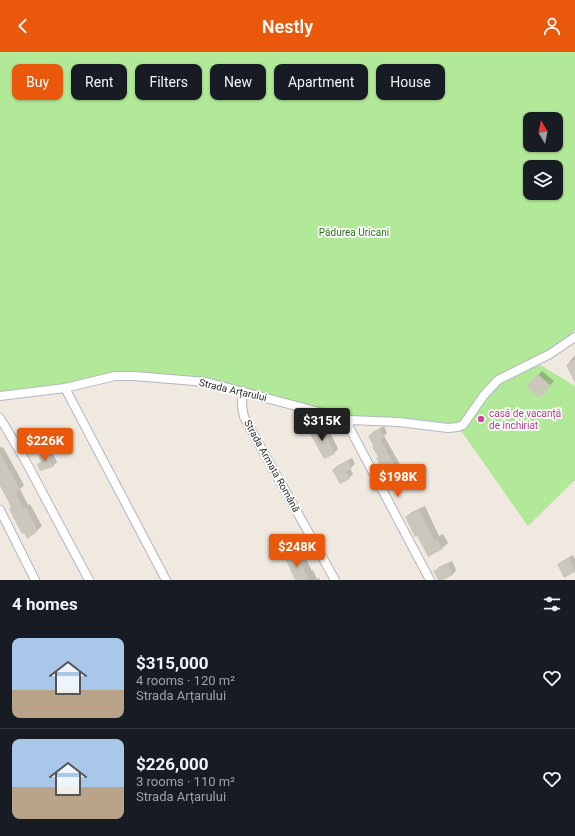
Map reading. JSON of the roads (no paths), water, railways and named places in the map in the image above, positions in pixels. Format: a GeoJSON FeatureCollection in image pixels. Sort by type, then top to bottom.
{"type":"FeatureCollection","features":[{"type":"Feature","properties":{"kind":"street","name":"Strada Arțarului"},"geometry":{"type":"LineString","coordinates":[[0,396],[65,388],[115,376],[125,376],[206,382],[349,420],[399,422],[448,428],[460,427],[473,412],[484,395],[498,380],[546,356],[575,337]]}},
{"type":"Feature","properties":{"kind":"street"},"geometry":{"type":"LineString","coordinates":[[65,388],[166,580]]}},
{"type":"Feature","properties":{"kind":"street","name":"Strada Armata Română"},"geometry":{"type":"LineString","coordinates":[[243,391],[242,406],[244,417],[335,580]]}},
{"type":"Feature","properties":{"kind":"street"},"geometry":{"type":"LineString","coordinates":[[0,418],[25,460],[89,580]]}},
{"type":"Feature","properties":{"kind":"street"},"geometry":{"type":"LineString","coordinates":[[349,420],[349,427],[430,580]]}},
{"type":"Feature","properties":{"kind":"street"},"geometry":{"type":"LineString","coordinates":[[0,510],[35,580]]}},
{"type":"Feature","properties":{"kind":"place","name":"casă de vacanță de închiriat"},"geometry":{"type":"Point","coordinates":[481,419]}},
{"type":"Feature","properties":{"kind":"park label","name":"Pădurea Uricani"},"geometry":{"type":"Point","coordinates":[354,232]}}]}
